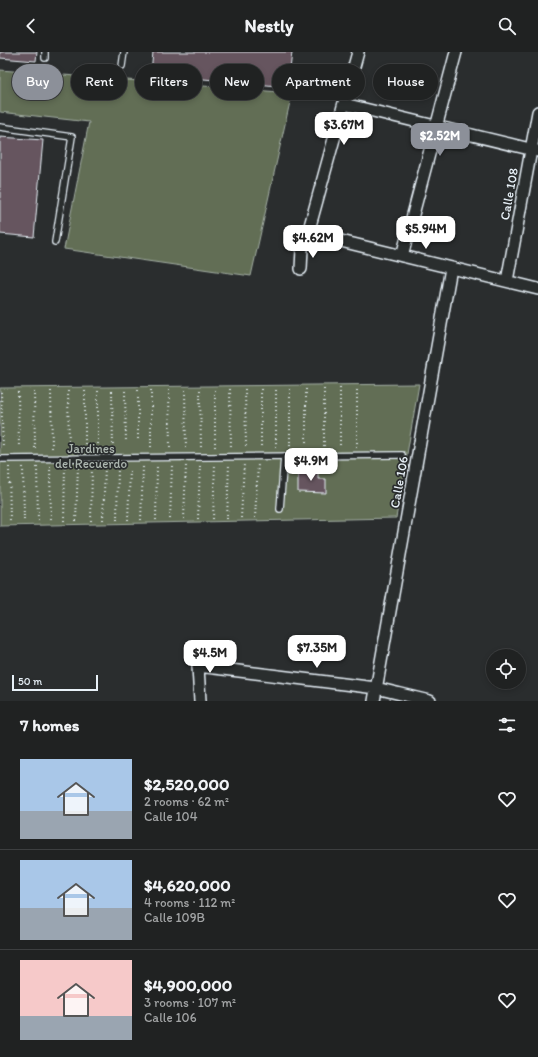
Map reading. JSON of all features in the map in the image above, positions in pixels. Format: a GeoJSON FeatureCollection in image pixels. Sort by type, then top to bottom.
{"type":"FeatureCollection","features":[{"type":"Feature","properties":{"kind":"street"},"geometry":{"type":"LineString","coordinates":[[302,269],[302,249],[308,233],[358,52]]}},
{"type":"Feature","properties":{"kind":"street"},"geometry":{"type":"LineString","coordinates":[[402,256],[456,52]]}},
{"type":"Feature","properties":{"kind":"street"},"geometry":{"type":"LineString","coordinates":[[344,104],[535,150]]}},
{"type":"Feature","properties":{"kind":"street","name":"Calle 108"},"geometry":{"type":"LineString","coordinates":[[507,281],[535,150],[538,112]]}},
{"type":"Feature","properties":{"kind":"street"},"geometry":{"type":"LineString","coordinates":[[308,233],[538,289]]}},
{"type":"Feature","properties":{"kind":"street","name":"Calle 106"},"geometry":{"type":"LineString","coordinates":[[374,701],[451,268]]}},
{"type":"Feature","properties":{"kind":"street"},"geometry":{"type":"LineString","coordinates":[[197,649],[200,701]]}},
{"type":"Feature","properties":{"kind":"street"},"geometry":{"type":"LineString","coordinates":[[198,666],[376,688],[430,701]]}},
{"type":"Feature","properties":{"kind":"lane"},"geometry":{"type":"LineString","coordinates":[[44,58],[45,52]]}},
{"type":"Feature","properties":{"kind":"lane"},"geometry":{"type":"LineString","coordinates":[[122,64],[124,52]]}},
{"type":"Feature","properties":{"kind":"lane"},"geometry":{"type":"LineString","coordinates":[[0,127],[72,137],[55,242]]}},
{"type":"Feature","properties":{"kind":"lane"},"geometry":{"type":"LineString","coordinates":[[0,458],[402,455]]}},
{"type":"Feature","properties":{"kind":"lane"},"geometry":{"type":"LineString","coordinates":[[280,509],[284,456]]}},
{"type":"Feature","properties":{"kind":"path"},"geometry":{"type":"LineString","coordinates":[[340,388],[340,447]]}},
{"type":"Feature","properties":{"kind":"path"},"geometry":{"type":"LineString","coordinates":[[357,388],[357,447]]}},
{"type":"Feature","properties":{"kind":"path"},"geometry":{"type":"LineString","coordinates":[[245,389],[246,448]]}},
{"type":"Feature","properties":{"kind":"path"},"geometry":{"type":"LineString","coordinates":[[261,389],[261,448]]}},
{"type":"Feature","properties":{"kind":"path"},"geometry":{"type":"LineString","coordinates":[[276,389],[276,447]]}},
{"type":"Feature","properties":{"kind":"path"},"geometry":{"type":"LineString","coordinates":[[290,389],[290,447]]}},
{"type":"Feature","properties":{"kind":"path"},"geometry":{"type":"LineString","coordinates":[[306,389],[306,447]]}},
{"type":"Feature","properties":{"kind":"path"},"geometry":{"type":"LineString","coordinates":[[324,389],[324,447]]}},
{"type":"Feature","properties":{"kind":"path"},"geometry":{"type":"LineString","coordinates":[[125,390],[126,443]]}},
{"type":"Feature","properties":{"kind":"path"},"geometry":{"type":"LineString","coordinates":[[138,390],[138,442]]}},
{"type":"Feature","properties":{"kind":"path"},"geometry":{"type":"LineString","coordinates":[[151,390],[151,448]]}},
{"type":"Feature","properties":{"kind":"path"},"geometry":{"type":"LineString","coordinates":[[169,390],[170,448]]}},
{"type":"Feature","properties":{"kind":"path"},"geometry":{"type":"LineString","coordinates":[[185,390],[186,448]]}},
{"type":"Feature","properties":{"kind":"path"},"geometry":{"type":"LineString","coordinates":[[200,390],[201,448]]}},
{"type":"Feature","properties":{"kind":"path"},"geometry":{"type":"LineString","coordinates":[[215,390],[215,448]]}},
{"type":"Feature","properties":{"kind":"path"},"geometry":{"type":"LineString","coordinates":[[230,390],[230,448]]}},
{"type":"Feature","properties":{"kind":"path"},"geometry":{"type":"LineString","coordinates":[[34,391],[35,448]]}},
{"type":"Feature","properties":{"kind":"path"},"geometry":{"type":"LineString","coordinates":[[51,391],[52,448]]}},
{"type":"Feature","properties":{"kind":"path"},"geometry":{"type":"LineString","coordinates":[[68,391],[69,448]]}},
{"type":"Feature","properties":{"kind":"path"},"geometry":{"type":"LineString","coordinates":[[84,391],[85,448]]}},
{"type":"Feature","properties":{"kind":"path"},"geometry":{"type":"LineString","coordinates":[[98,391],[98,448]]}},
{"type":"Feature","properties":{"kind":"path"},"geometry":{"type":"LineString","coordinates":[[112,391],[113,448]]}},
{"type":"Feature","properties":{"kind":"path"},"geometry":{"type":"LineString","coordinates":[[2,392],[3,448]]}},
{"type":"Feature","properties":{"kind":"path"},"geometry":{"type":"LineString","coordinates":[[18,392],[19,448]]}},
{"type":"Feature","properties":{"kind":"path"},"geometry":{"type":"LineString","coordinates":[[184,519],[186,464]]}},
{"type":"Feature","properties":{"kind":"path"},"geometry":{"type":"LineString","coordinates":[[198,519],[200,464]]}},
{"type":"Feature","properties":{"kind":"path"},"geometry":{"type":"LineString","coordinates":[[213,519],[215,464]]}},
{"type":"Feature","properties":{"kind":"path"},"geometry":{"type":"LineString","coordinates":[[227,519],[229,464]]}},
{"type":"Feature","properties":{"kind":"path"},"geometry":{"type":"LineString","coordinates":[[241,518],[244,464]]}},
{"type":"Feature","properties":{"kind":"path"},"geometry":{"type":"LineString","coordinates":[[256,518],[258,464]]}},
{"type":"Feature","properties":{"kind":"path"},"geometry":{"type":"LineString","coordinates":[[23,465],[24,522]]}},
{"type":"Feature","properties":{"kind":"path"},"geometry":{"type":"LineString","coordinates":[[37,465],[38,521]]}},
{"type":"Feature","properties":{"kind":"path"},"geometry":{"type":"LineString","coordinates":[[50,465],[50,521]]}},
{"type":"Feature","properties":{"kind":"path"},"geometry":{"type":"LineString","coordinates":[[64,521],[65,465]]}},
{"type":"Feature","properties":{"kind":"path"},"geometry":{"type":"LineString","coordinates":[[76,521],[78,465]]}},
{"type":"Feature","properties":{"kind":"path"},"geometry":{"type":"LineString","coordinates":[[91,521],[92,465]]}},
{"type":"Feature","properties":{"kind":"path"},"geometry":{"type":"LineString","coordinates":[[103,520],[105,465]]}},
{"type":"Feature","properties":{"kind":"path"},"geometry":{"type":"LineString","coordinates":[[117,520],[118,465]]}},
{"type":"Feature","properties":{"kind":"path"},"geometry":{"type":"LineString","coordinates":[[156,520],[157,465]]}},
{"type":"Feature","properties":{"kind":"path"},"geometry":{"type":"LineString","coordinates":[[170,519],[172,465]]}},
{"type":"Feature","properties":{"kind":"path"},"geometry":{"type":"LineString","coordinates":[[9,466],[10,522]]}},
{"type":"Feature","properties":{"kind":"path"},"geometry":{"type":"LineString","coordinates":[[141,520],[143,467]]}},
{"type":"Feature","properties":{"kind":"path"},"geometry":{"type":"LineString","coordinates":[[128,520],[130,470]]}},
{"type":"Feature","properties":{"kind":"green space"},"geometry":{"type":"Polygon","coordinates":[[[0,70],[12,71],[12,100],[63,100],[63,75],[71,76],[71,100],[127,100],[127,80],[135,81],[135,100],[202,100],[202,86],[210,87],[210,100],[264,100],[264,91],[272,91],[272,100],[290,100],[251,276],[64,249],[89,122],[0,112],[0,70]]]}},
{"type":"Feature","properties":{"kind":"green space","name":"Jardines del Recuerdo"},"geometry":{"type":"Polygon","coordinates":[[[419,384],[396,518],[0,526],[0,388],[419,384]]]}},
{"type":"Feature","properties":{"kind":"building"},"geometry":{"type":"Polygon","coordinates":[[[0,52],[37,52],[36,61],[0,58],[0,52]]]}},
{"type":"Feature","properties":{"kind":"building"},"geometry":{"type":"Polygon","coordinates":[[[153,52],[292,52],[291,64],[272,64],[272,85],[264,85],[264,64],[210,64],[210,80],[202,79],[202,64],[152,64],[153,52]]]}},
{"type":"Feature","properties":{"kind":"building"},"geometry":{"type":"Polygon","coordinates":[[[0,137],[43,140],[34,237],[0,234],[0,137]]]}},
{"type":"Feature","properties":{"kind":"building"},"geometry":{"type":"Polygon","coordinates":[[[298,469],[318,470],[318,479],[326,479],[326,493],[298,492],[298,469]]]}}]}
